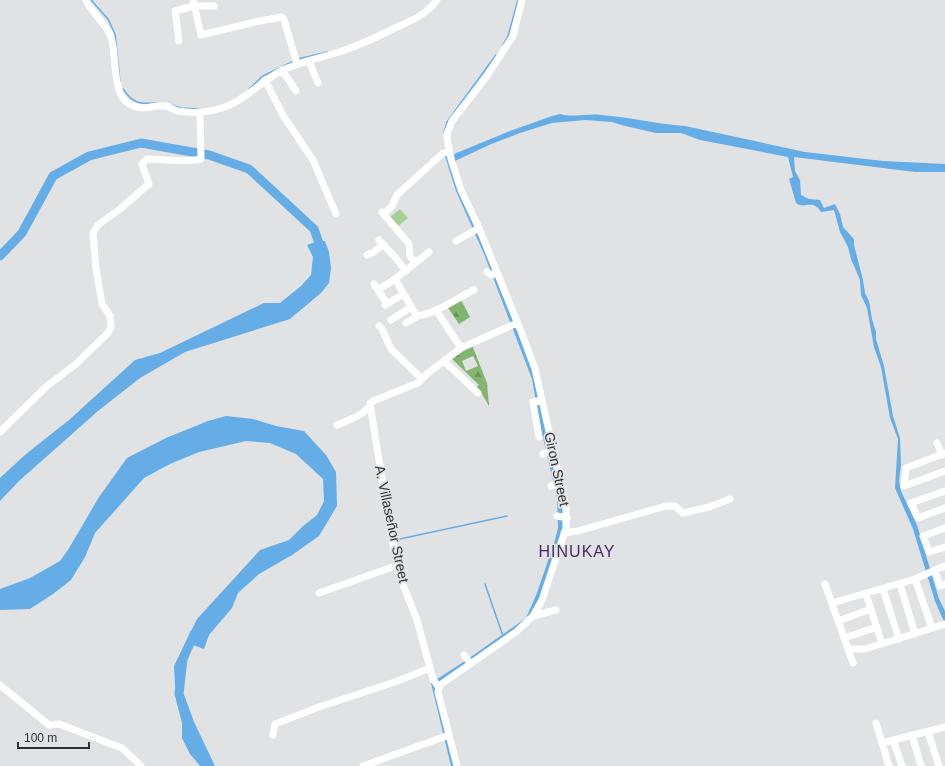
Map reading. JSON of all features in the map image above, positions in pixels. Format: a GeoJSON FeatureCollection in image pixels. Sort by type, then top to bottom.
{"type":"FeatureCollection","features":[{"type":"Feature","properties":{"kind":"street"},"geometry":{"type":"LineString","coordinates":[[86,0],[106,26],[112,40],[117,88],[126,102],[134,106],[145,108],[166,106],[176,110],[193,113],[225,107],[243,98],[264,80],[296,60],[309,61],[341,51],[406,23],[426,12],[437,0]]}},
{"type":"Feature","properties":{"kind":"street","name":"Giron Street"},"geometry":{"type":"LineString","coordinates":[[436,684],[440,685],[467,660],[516,632],[533,616],[542,600],[543,585],[557,543],[564,533],[566,518],[566,507],[558,488],[549,451],[535,369],[492,273],[448,155],[444,137],[452,121],[505,50],[512,36],[522,0]]}},
{"type":"Feature","properties":{"kind":"street"},"geometry":{"type":"LineString","coordinates":[[194,3],[201,35],[260,20],[282,17],[296,60]]}},
{"type":"Feature","properties":{"kind":"street"},"geometry":{"type":"LineString","coordinates":[[179,41],[175,10],[194,3],[214,6]]}},
{"type":"Feature","properties":{"kind":"street"},"geometry":{"type":"LineString","coordinates":[[309,61],[318,82]]}},
{"type":"Feature","properties":{"kind":"street"},"geometry":{"type":"LineString","coordinates":[[282,70],[296,91]]}},
{"type":"Feature","properties":{"kind":"street"},"geometry":{"type":"LineString","coordinates":[[264,80],[284,117],[313,160],[336,214]]}},
{"type":"Feature","properties":{"kind":"street"},"geometry":{"type":"LineString","coordinates":[[0,432],[47,386],[76,364],[108,333],[111,327],[109,320],[110,316],[102,304],[96,268],[93,233],[98,225],[120,209],[149,184],[142,164],[147,159],[162,159],[176,162],[201,159],[200,112]]}},
{"type":"Feature","properties":{"kind":"street"},"geometry":{"type":"LineString","coordinates":[[415,263],[410,256],[409,244],[383,213],[392,206],[397,195],[448,155]]}},
{"type":"Feature","properties":{"kind":"street"},"geometry":{"type":"LineString","coordinates":[[456,241],[476,230]]}},
{"type":"Feature","properties":{"kind":"street"},"geometry":{"type":"LineString","coordinates":[[367,255],[374,252],[381,242],[406,271]]}},
{"type":"Feature","properties":{"kind":"street"},"geometry":{"type":"LineString","coordinates":[[418,316],[395,279],[429,252]]}},
{"type":"Feature","properties":{"kind":"street"},"geometry":{"type":"LineString","coordinates":[[395,279],[376,287],[386,304],[404,294]]}},
{"type":"Feature","properties":{"kind":"street"},"geometry":{"type":"LineString","coordinates":[[406,323],[418,316],[422,316],[436,310],[474,290]]}},
{"type":"Feature","properties":{"kind":"street"},"geometry":{"type":"LineString","coordinates":[[391,320],[411,307]]}},
{"type":"Feature","properties":{"kind":"street"},"geometry":{"type":"LineString","coordinates":[[436,310],[461,348]]}},
{"type":"Feature","properties":{"kind":"street"},"geometry":{"type":"LineString","coordinates":[[337,425],[368,409],[373,401],[418,382],[461,348],[515,324]]}},
{"type":"Feature","properties":{"kind":"street"},"geometry":{"type":"LineString","coordinates":[[379,326],[382,329],[391,349],[422,378]]}},
{"type":"Feature","properties":{"kind":"street"},"geometry":{"type":"LineString","coordinates":[[444,361],[478,393]]}},
{"type":"Feature","properties":{"kind":"street"},"geometry":{"type":"LineString","coordinates":[[538,437],[533,402],[540,400]]}},
{"type":"Feature","properties":{"kind":"street","name":"A. Villaseñor Street"},"geometry":{"type":"LineString","coordinates":[[370,404],[390,529],[400,576],[418,620],[430,668],[436,684]]}},
{"type":"Feature","properties":{"kind":"street"},"geometry":{"type":"LineString","coordinates":[[937,443],[943,454],[906,468],[904,486],[945,471]]}},
{"type":"Feature","properties":{"kind":"street"},"geometry":{"type":"LineString","coordinates":[[945,491],[911,503],[918,518],[945,508]]}},
{"type":"Feature","properties":{"kind":"street"},"geometry":{"type":"LineString","coordinates":[[564,533],[578,531],[669,505],[675,506],[683,512],[730,499]]}},
{"type":"Feature","properties":{"kind":"street"},"geometry":{"type":"LineString","coordinates":[[557,516],[566,518]]}},
{"type":"Feature","properties":{"kind":"street"},"geometry":{"type":"LineString","coordinates":[[945,528],[922,536],[929,552],[945,547]]}},
{"type":"Feature","properties":{"kind":"street"},"geometry":{"type":"LineString","coordinates":[[319,592],[398,565]]}},
{"type":"Feature","properties":{"kind":"street"},"geometry":{"type":"LineString","coordinates":[[832,603],[916,579],[945,566]]}},
{"type":"Feature","properties":{"kind":"street"},"geometry":{"type":"LineString","coordinates":[[935,570],[940,586],[945,584]]}},
{"type":"Feature","properties":{"kind":"street"},"geometry":{"type":"LineString","coordinates":[[916,579],[932,628]]}},
{"type":"Feature","properties":{"kind":"street"},"geometry":{"type":"LineString","coordinates":[[825,584],[853,663]]}},
{"type":"Feature","properties":{"kind":"street"},"geometry":{"type":"LineString","coordinates":[[900,584],[915,634]]}},
{"type":"Feature","properties":{"kind":"street"},"geometry":{"type":"LineString","coordinates":[[883,589],[899,639]]}},
{"type":"Feature","properties":{"kind":"street"},"geometry":{"type":"LineString","coordinates":[[866,594],[882,644]]}},
{"type":"Feature","properties":{"kind":"street"},"geometry":{"type":"LineString","coordinates":[[838,621],[871,609]]}},
{"type":"Feature","properties":{"kind":"street"},"geometry":{"type":"LineString","coordinates":[[533,616],[556,610]]}},
{"type":"Feature","properties":{"kind":"street"},"geometry":{"type":"LineString","coordinates":[[848,649],[865,649],[945,624]]}},
{"type":"Feature","properties":{"kind":"street"},"geometry":{"type":"LineString","coordinates":[[844,638],[877,627]]}},
{"type":"Feature","properties":{"kind":"street"},"geometry":{"type":"LineString","coordinates":[[273,735],[275,724],[319,707],[395,682],[430,668]]}},
{"type":"Feature","properties":{"kind":"street"},"geometry":{"type":"LineString","coordinates":[[436,684],[446,735],[457,766]]}},
{"type":"Feature","properties":{"kind":"street"},"geometry":{"type":"LineString","coordinates":[[0,685],[49,725],[52,726],[59,724],[122,748],[141,766]]}},
{"type":"Feature","properties":{"kind":"street"},"geometry":{"type":"LineString","coordinates":[[876,723],[889,766]]}},
{"type":"Feature","properties":{"kind":"street"},"geometry":{"type":"LineString","coordinates":[[882,743],[945,728]]}},
{"type":"Feature","properties":{"kind":"street"},"geometry":{"type":"LineString","coordinates":[[928,732],[939,766]]}},
{"type":"Feature","properties":{"kind":"street"},"geometry":{"type":"LineString","coordinates":[[363,766],[446,735]]}},
{"type":"Feature","properties":{"kind":"street"},"geometry":{"type":"LineString","coordinates":[[912,735],[921,766]]}},
{"type":"Feature","properties":{"kind":"street"},"geometry":{"type":"LineString","coordinates":[[893,740],[902,766]]}},
{"type":"Feature","properties":{"kind":"green space"},"geometry":{"type":"Polygon","coordinates":[[[400,209],[408,218],[397,227],[389,218],[400,209]]]}},
{"type":"Feature","properties":{"kind":"green space"},"geometry":{"type":"Polygon","coordinates":[[[460,298],[470,317],[459,324],[446,305],[460,298]]]}},
{"type":"Feature","properties":{"kind":"green space"},"geometry":{"type":"Polygon","coordinates":[[[472,345],[487,383],[489,406],[482,394],[475,388],[479,385],[452,359],[472,345]],[[473,356],[462,361],[466,371],[478,366],[473,356]]]}},
{"type":"Feature","properties":{"kind":"water"},"geometry":{"type":"Polygon","coordinates":[[[560,114],[570,116],[611,116],[685,126],[805,152],[883,161],[945,164],[945,172],[915,172],[794,157],[795,171],[800,180],[801,195],[809,199],[820,200],[824,208],[835,204],[840,214],[843,227],[854,239],[865,293],[869,301],[876,332],[876,339],[884,366],[893,416],[900,438],[901,465],[899,481],[901,491],[917,525],[939,599],[945,611],[945,624],[935,601],[913,529],[895,488],[898,439],[890,418],[881,367],[874,347],[867,308],[861,295],[860,280],[851,259],[848,247],[840,232],[834,210],[821,212],[815,206],[800,205],[796,203],[789,179],[793,177],[788,157],[700,140],[681,133],[656,133],[612,122],[585,120],[552,123],[489,145],[455,161],[454,154],[510,131],[560,114]]]}},
{"type":"Feature","properties":{"kind":"water"},"geometry":{"type":"Polygon","coordinates":[[[445,156],[448,156],[459,193],[479,237],[530,362],[562,497],[565,525],[549,574],[535,609],[522,624],[439,682],[454,766],[451,766],[431,683],[526,618],[537,593],[558,528],[557,498],[541,429],[532,379],[484,254],[456,191],[445,156]]]}},
{"type":"Feature","properties":{"kind":"water"},"geometry":{"type":"Polygon","coordinates":[[[318,241],[325,241],[329,252],[331,268],[329,283],[321,293],[290,319],[185,352],[140,378],[98,411],[19,481],[0,501],[0,478],[26,454],[69,420],[135,360],[160,353],[264,303],[280,303],[301,286],[311,275],[313,257],[307,245],[318,241]]]}},
{"type":"Feature","properties":{"kind":"water"},"geometry":{"type":"Polygon","coordinates":[[[226,416],[253,419],[276,426],[304,431],[326,455],[336,472],[337,506],[319,536],[292,555],[259,574],[238,593],[232,608],[209,635],[204,649],[190,644],[183,659],[179,694],[190,724],[210,766],[200,766],[190,754],[182,738],[182,723],[176,700],[174,666],[197,619],[260,550],[289,540],[317,515],[324,501],[323,479],[296,454],[270,443],[246,441],[199,452],[170,464],[144,478],[95,533],[85,557],[71,580],[53,594],[30,609],[0,610],[0,589],[30,578],[60,561],[99,497],[127,458],[166,438],[208,421],[226,416]]]}},
{"type":"Feature","properties":{"kind":"waterway"},"geometry":{"type":"LineString","coordinates":[[91,0],[108,19],[115,34],[120,82]]}},
{"type":"Feature","properties":{"kind":"waterway"},"geometry":{"type":"LineString","coordinates":[[503,45],[508,36],[518,0]]}},
{"type":"Feature","properties":{"kind":"waterway"},"geometry":{"type":"LineString","coordinates":[[298,59],[327,52]]}},
{"type":"Feature","properties":{"kind":"waterway"},"geometry":{"type":"LineString","coordinates":[[444,133],[447,122],[496,55]]}},
{"type":"Feature","properties":{"kind":"waterway"},"geometry":{"type":"LineString","coordinates":[[249,89],[263,76],[294,61]]}},
{"type":"Feature","properties":{"kind":"waterway"},"geometry":{"type":"LineString","coordinates":[[123,89],[130,98],[137,102],[157,103]]}},
{"type":"Feature","properties":{"kind":"waterway"},"geometry":{"type":"LineString","coordinates":[[172,105],[181,108],[198,109]]}},
{"type":"Feature","properties":{"kind":"waterway"},"geometry":{"type":"LineString","coordinates":[[0,256],[22,233],[53,176],[89,156],[141,143],[209,155],[249,169],[314,229],[322,252]]}},
{"type":"Feature","properties":{"kind":"waterway"},"geometry":{"type":"LineString","coordinates":[[395,540],[507,516]]}},
{"type":"Feature","properties":{"kind":"waterway"},"geometry":{"type":"LineString","coordinates":[[485,584],[503,636]]}},
{"type":"Feature","properties":{"kind":"waterway"},"geometry":{"type":"LineString","coordinates":[[194,634],[183,659],[179,694],[190,724],[210,766]]}},
{"type":"Feature","properties":{"kind":"district","name":"HINUKAY"},"geometry":{"type":"Point","coordinates":[577,551]}}]}
